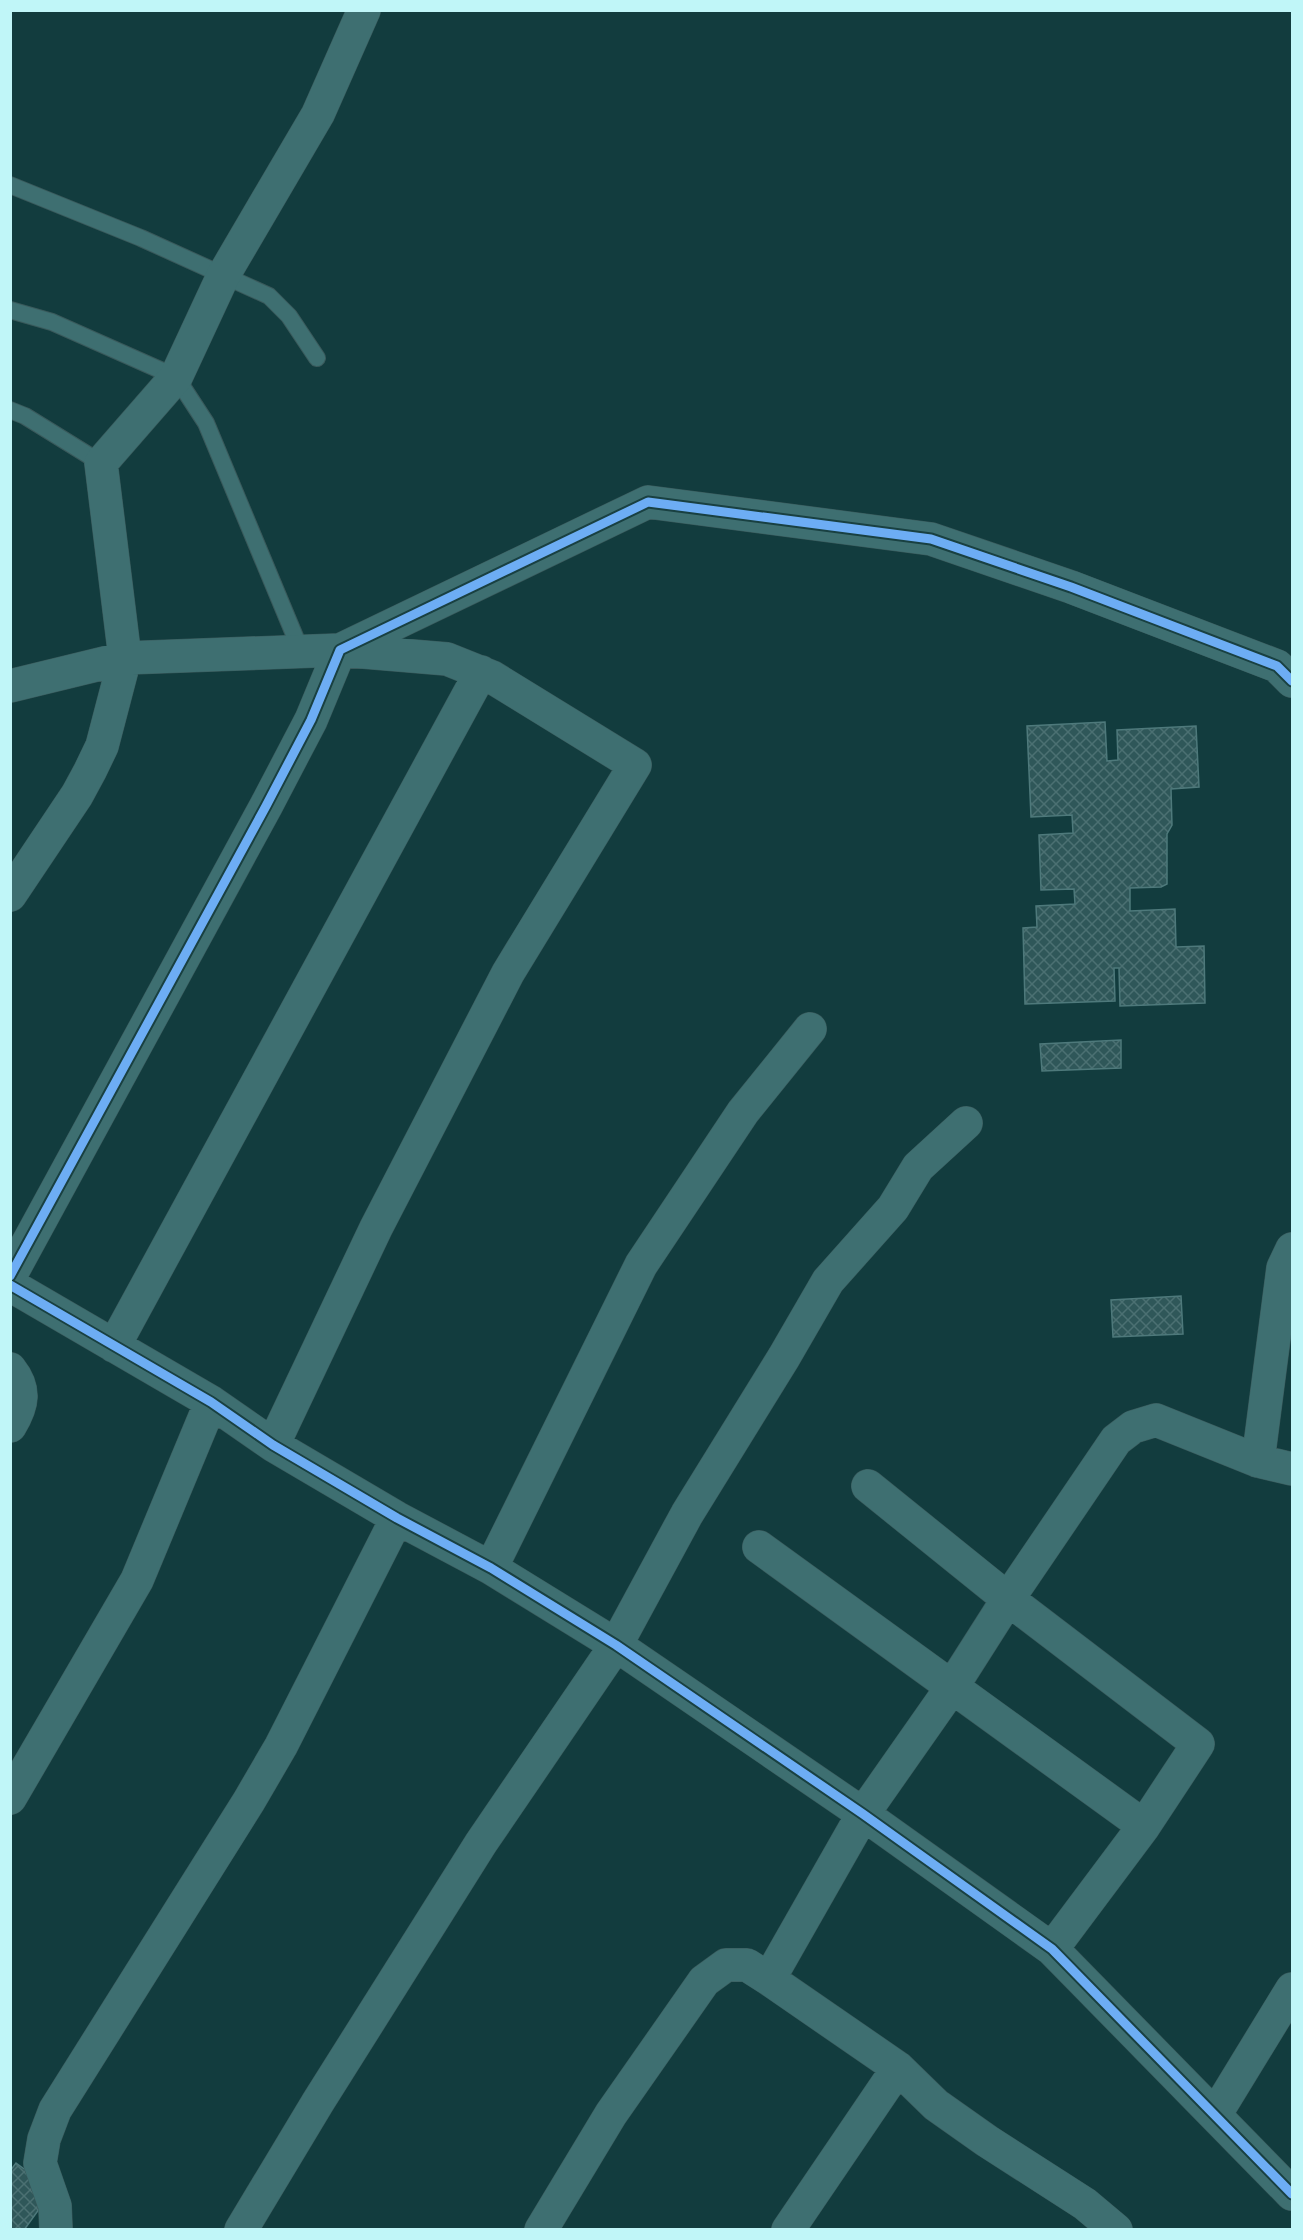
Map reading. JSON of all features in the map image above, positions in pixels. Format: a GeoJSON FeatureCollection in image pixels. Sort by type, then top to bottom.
{"type":"FeatureCollection","features":[{"type":"Feature","properties":{"kind":"street"},"geometry":{"type":"LineString","coordinates":[[10,895],[77,795],[90,771],[102,746],[125,658],[101,463],[176,377],[223,276],[318,114],[364,10]]}},
{"type":"Feature","properties":{"kind":"street"},"geometry":{"type":"LineString","coordinates":[[10,1276],[266,806],[311,720],[340,650],[648,502],[931,539],[1071,587],[1287,673]]}},
{"type":"Feature","properties":{"kind":"street"},"geometry":{"type":"LineString","coordinates":[[10,686],[125,658],[340,650],[447,659],[492,677],[635,765],[508,973],[376,1228],[273,1445]]}},
{"type":"Feature","properties":{"kind":"street"},"geometry":{"type":"LineString","coordinates":[[114,1346],[481,672]]}},
{"type":"Feature","properties":{"kind":"street"},"geometry":{"type":"LineString","coordinates":[[491,1569],[640,1265],[743,1112],[810,1029]]}},
{"type":"Feature","properties":{"kind":"street"},"geometry":{"type":"LineString","coordinates":[[241,2229],[481,1843],[616,1645],[687,1514],[779,1366],[828,1281],[893,1208],[918,1167],[966,1123]]}},
{"type":"Feature","properties":{"kind":"street"},"geometry":{"type":"LineString","coordinates":[[1258,1461],[1280,1372],[1283,1268],[1293,1249]]}},
{"type":"Feature","properties":{"kind":"street"},"geometry":{"type":"LineString","coordinates":[[10,1285],[211,1402],[273,1445],[397,1518],[491,1569],[616,1645],[862,1814],[1052,1949],[1293,2194]]}},
{"type":"Feature","properties":{"kind":"street"},"geometry":{"type":"LineString","coordinates":[[10,1369],[21,1385],[19,1412],[10,1426]]}},
{"type":"Feature","properties":{"kind":"street"},"geometry":{"type":"LineString","coordinates":[[10,1798],[137,1580],[211,1402]]}},
{"type":"Feature","properties":{"kind":"street"},"geometry":{"type":"LineString","coordinates":[[769,1979],[862,1814],[952,1687],[1008,1599],[1116,1440],[1133,1426],[1156,1420],[1258,1461],[1293,1469]]}},
{"type":"Feature","properties":{"kind":"street"},"geometry":{"type":"LineString","coordinates":[[868,1486],[1008,1599],[1198,1744],[1144,1826],[1052,1949]]}},
{"type":"Feature","properties":{"kind":"street"},"geometry":{"type":"LineString","coordinates":[[56,2229],[55,2206],[40,2163],[44,2139],[55,2110],[249,1801],[281,1746],[397,1518]]}},
{"type":"Feature","properties":{"kind":"street"},"geometry":{"type":"LineString","coordinates":[[759,1547],[1144,1826]]}},
{"type":"Feature","properties":{"kind":"street"},"geometry":{"type":"LineString","coordinates":[[540,2229],[611,2114],[704,1981],[726,1965],[747,1965],[769,1979],[898,2068],[936,2105],[1085,2204],[1116,2229]]}},
{"type":"Feature","properties":{"kind":"street"},"geometry":{"type":"LineString","coordinates":[[1215,2115],[1293,1989]]}},
{"type":"Feature","properties":{"kind":"street"},"geometry":{"type":"LineString","coordinates":[[788,2229],[898,2068]]}},
{"type":"Feature","properties":{"kind":"lane"},"geometry":{"type":"LineString","coordinates":[[10,185],[141,238],[269,296],[289,316],[317,358]]}},
{"type":"Feature","properties":{"kind":"lane"},"geometry":{"type":"LineString","coordinates":[[10,310],[52,322],[176,377],[206,423],[301,651]]}},
{"type":"Feature","properties":{"kind":"lane"},"geometry":{"type":"LineString","coordinates":[[10,410],[25,416],[101,463]]}},
{"type":"Feature","properties":{"kind":"building"},"geometry":{"type":"Polygon","coordinates":[[[1105,722],[1107,761],[1118,760],[1117,730],[1196,726],[1199,787],[1171,789],[1172,825],[1167,834],[1167,884],[1161,887],[1130,888],[1130,911],[1175,909],[1176,947],[1204,946],[1205,1003],[1120,1006],[1119,968],[1114,968],[1115,1001],[1025,1004],[1023,928],[1037,927],[1036,906],[1075,904],[1074,889],[1041,890],[1039,835],[1073,833],[1072,815],[1031,817],[1027,726],[1105,722]]]}},
{"type":"Feature","properties":{"kind":"building"},"geometry":{"type":"Polygon","coordinates":[[[1121,1040],[1121,1068],[1042,1071],[1040,1044],[1121,1040]]]}},
{"type":"Feature","properties":{"kind":"building"},"geometry":{"type":"Polygon","coordinates":[[[1181,1296],[1183,1334],[1113,1337],[1111,1300],[1181,1296]]]}},
{"type":"Feature","properties":{"kind":"building"},"geometry":{"type":"Polygon","coordinates":[[[16,2163],[53,2190],[24,2230],[10,2230],[10,2171],[16,2163]]]}},
{"type":"Feature","properties":{"kind":"cycle path"},"geometry":{"type":"LineString","coordinates":[[10,1276],[266,806],[311,720],[340,650],[648,502],[931,539],[1071,587],[1277,666],[1292,681]]}},
{"type":"Feature","properties":{"kind":"cycle path"},"geometry":{"type":"LineString","coordinates":[[10,1285],[211,1402],[273,1445],[397,1518],[491,1568],[616,1645],[863,1814],[1052,1949],[1292,2194]]}}]}
